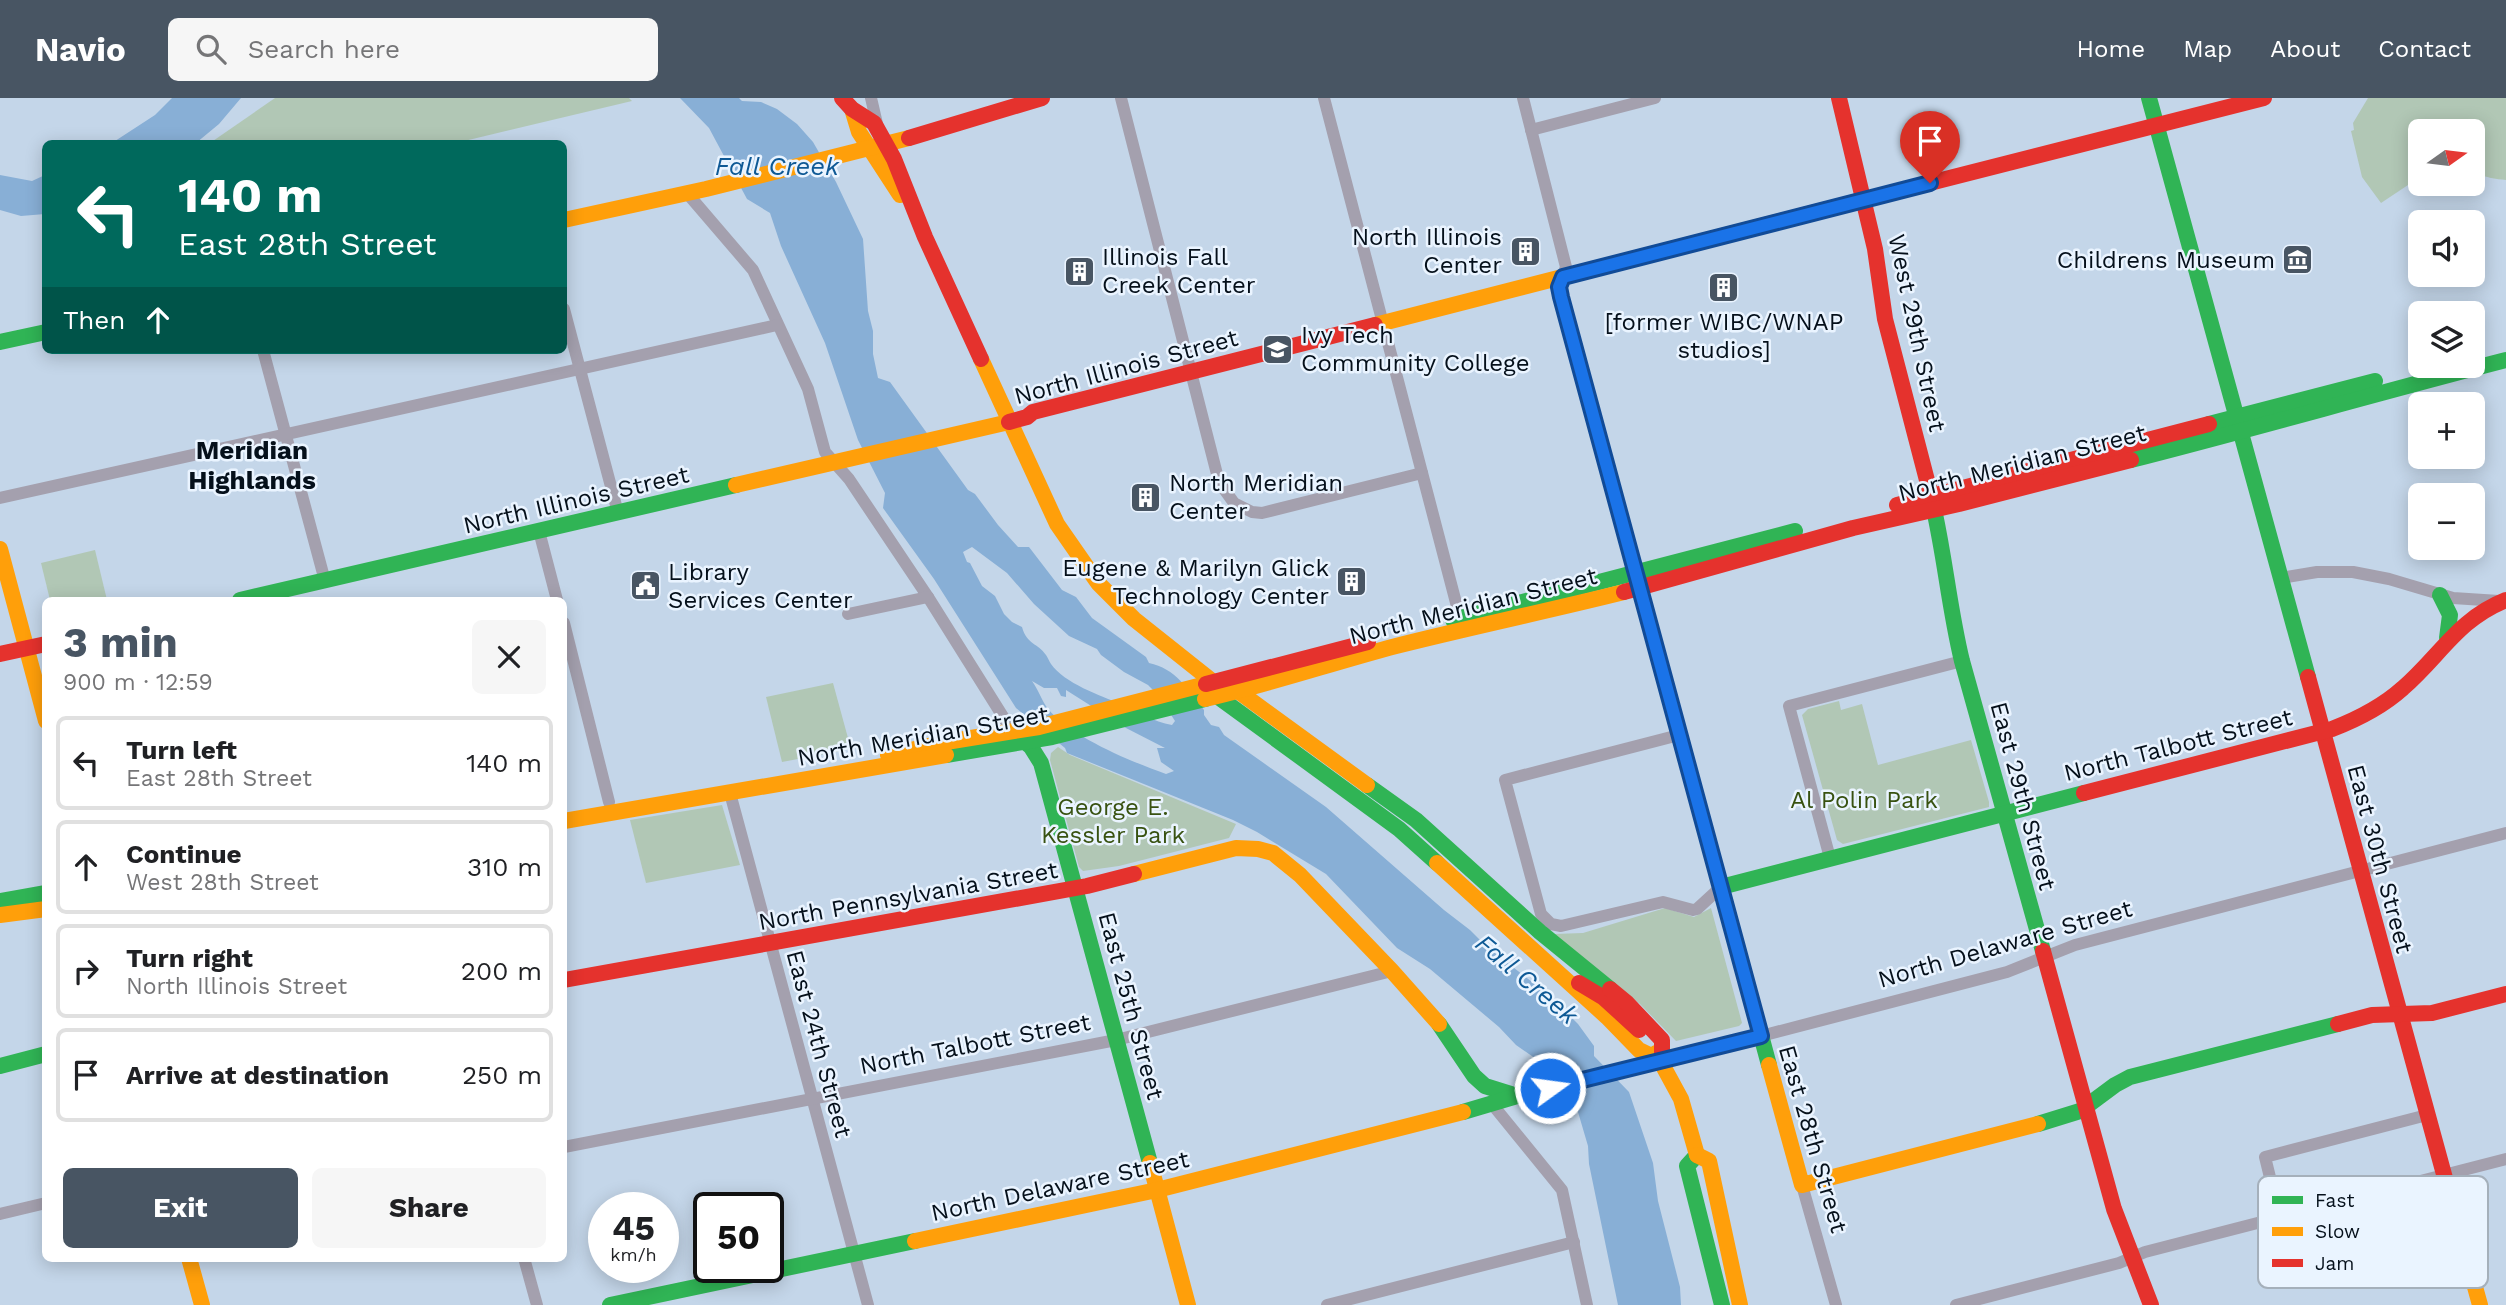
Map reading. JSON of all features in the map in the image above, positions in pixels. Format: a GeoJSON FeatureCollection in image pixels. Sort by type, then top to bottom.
{"type":"FeatureCollection","features":[{"type":"Feature","properties":{"kind":"main road"},"geometry":{"type":"LineString","coordinates":[[567,219],[852,154],[1042,98]]}},
{"type":"Feature","properties":{"kind":"main road","name":"West 29th Street"},"geometry":{"type":"LineString","coordinates":[[1839,98],[1875,249],[1885,319],[1933,502]]}},
{"type":"Feature","properties":{"kind":"main road","name":"East 30th Street"},"geometry":{"type":"LineString","coordinates":[[2149,98],[2444,1175]]}},
{"type":"Feature","properties":{"kind":"main road","name":"North Illinois Street"},"geometry":{"type":"LineString","coordinates":[[253,597],[1010,422],[1027,417],[1033,412],[2264,98]]}},
{"type":"Feature","properties":{"kind":"main road"},"geometry":{"type":"LineString","coordinates":[[847,104],[869,119],[878,129],[879,147],[925,237],[1057,524],[1098,583],[1211,692],[1399,829],[1639,1050],[1662,1061]]}},
{"type":"Feature","properties":{"kind":"main road"},"geometry":{"type":"LineString","coordinates":[[847,104],[859,132],[879,147]]}},
{"type":"Feature","properties":{"kind":"main road"},"geometry":{"type":"LineString","coordinates":[[0,342],[42,333]]}},
{"type":"Feature","properties":{"kind":"main road"},"geometry":{"type":"LineString","coordinates":[[2485,353],[2506,348]]}},
{"type":"Feature","properties":{"kind":"main road","name":"North Meridian Street"},"geometry":{"type":"LineString","coordinates":[[2238,424],[2304,416],[2363,397],[2506,360]]}},
{"type":"Feature","properties":{"kind":"main road","name":"North Meridian Street"},"geometry":{"type":"LineString","coordinates":[[567,809],[1039,727],[1189,688],[1211,692],[1238,691],[1637,580],[2238,424],[2408,374]]}},
{"type":"Feature","properties":{"kind":"main road","name":"East 29th Street"},"geometry":{"type":"LineString","coordinates":[[1933,502],[1951,615],[1962,661],[2114,1209],[2151,1305]]}},
{"type":"Feature","properties":{"kind":"main road"},"geometry":{"type":"LineString","coordinates":[[0,549],[42,706]]}},
{"type":"Feature","properties":{"kind":"main road","name":"North Meridian Street"},"geometry":{"type":"LineString","coordinates":[[567,820],[1052,737],[1460,618],[1637,580]]}},
{"type":"Feature","properties":{"kind":"main road"},"geometry":{"type":"LineString","coordinates":[[2440,595],[2450,612],[2451,624],[2447,638]]}},
{"type":"Feature","properties":{"kind":"main road","name":"North Talbott Street"},"geometry":{"type":"LineString","coordinates":[[1721,887],[2322,733],[2358,718],[2391,698],[2420,672],[2447,638],[2473,616],[2505,601]]}},
{"type":"Feature","properties":{"kind":"main road"},"geometry":{"type":"LineString","coordinates":[[0,654],[42,645]]}},
{"type":"Feature","properties":{"kind":"main road"},"geometry":{"type":"LineString","coordinates":[[1238,691],[1416,820],[1540,932],[1627,1003],[1662,1040],[1662,1061],[1684,1106],[1697,1155],[1709,1161],[1740,1305]]}},
{"type":"Feature","properties":{"kind":"main road","name":"East 25th Street"},"geometry":{"type":"LineString","coordinates":[[1012,731],[1027,742],[1040,757],[1188,1305]]}},
{"type":"Feature","properties":{"kind":"main road","name":"North Pennsylvania Street"},"geometry":{"type":"LineString","coordinates":[[567,979],[1076,888],[1236,848],[1258,849],[1278,856],[1300,875],[1392,971]]}},
{"type":"Feature","properties":{"kind":"main road","name":"East 28th Street"},"geometry":{"type":"LineString","coordinates":[[1721,887],[1802,1185]]}},
{"type":"Feature","properties":{"kind":"main road"},"geometry":{"type":"LineString","coordinates":[[0,901],[42,894]]}},
{"type":"Feature","properties":{"kind":"main road"},"geometry":{"type":"LineString","coordinates":[[0,915],[42,910]]}},
{"type":"Feature","properties":{"kind":"main road"},"geometry":{"type":"LineString","coordinates":[[1392,971],[1444,1030],[1474,1076],[1485,1086],[1520,1095]]}},
{"type":"Feature","properties":{"kind":"main road"},"geometry":{"type":"LineString","coordinates":[[1802,1185],[2069,1116],[2127,1078],[2371,1015],[2432,1013],[2506,994]]}},
{"type":"Feature","properties":{"kind":"main road","name":"North Delaware Street"},"geometry":{"type":"LineString","coordinates":[[610,1305],[1157,1190],[1520,1095],[1761,1036]]}},
{"type":"Feature","properties":{"kind":"main road"},"geometry":{"type":"LineString","coordinates":[[0,1066],[42,1055]]}},
{"type":"Feature","properties":{"kind":"main road"},"geometry":{"type":"LineString","coordinates":[[1463,1112],[1477,1091],[1474,1076]]}},
{"type":"Feature","properties":{"kind":"main road"},"geometry":{"type":"LineString","coordinates":[[1697,1155],[1687,1166],[1722,1305]]}},
{"type":"Feature","properties":{"kind":"main road"},"geometry":{"type":"LineString","coordinates":[[190,1262],[202,1305]]}},
{"type":"Feature","properties":{"kind":"main road","name":"East 30th Street"},"geometry":{"type":"LineString","coordinates":[[2475,1288],[2480,1305]]}},
{"type":"Feature","properties":{"kind":"street"},"geometry":{"type":"LineString","coordinates":[[871,98],[878,129]]}},
{"type":"Feature","properties":{"kind":"street"},"geometry":{"type":"LineString","coordinates":[[1121,98],[1219,482],[1227,496],[1243,509],[1262,513],[1422,472]]}},
{"type":"Feature","properties":{"kind":"street"},"geometry":{"type":"LineString","coordinates":[[1324,98],[1460,618]]}},
{"type":"Feature","properties":{"kind":"street","name":"East 28th Street"},"geometry":{"type":"LineString","coordinates":[[1523,98],[1566,264],[1559,289],[1721,887]]}},
{"type":"Feature","properties":{"kind":"street"},"geometry":{"type":"LineString","coordinates":[[1531,130],[1655,98]]}},
{"type":"Feature","properties":{"kind":"street"},"geometry":{"type":"LineString","coordinates":[[687,193],[753,270],[808,389],[825,452],[842,462],[849,479],[928,597],[1012,731]]}},
{"type":"Feature","properties":{"kind":"street"},"geometry":{"type":"LineString","coordinates":[[567,320],[618,513]]}},
{"type":"Feature","properties":{"kind":"street"},"geometry":{"type":"LineString","coordinates":[[0,498],[778,325]]}},
{"type":"Feature","properties":{"kind":"street"},"geometry":{"type":"LineString","coordinates":[[264,354],[325,581]]}},
{"type":"Feature","properties":{"kind":"street"},"geometry":{"type":"LineString","coordinates":[[539,531],[557,597]]}},
{"type":"Feature","properties":{"kind":"street"},"geometry":{"type":"LineString","coordinates":[[2281,578],[2317,572],[2353,572],[2389,579],[2440,595],[2467,600],[2505,601]]}},
{"type":"Feature","properties":{"kind":"street"},"geometry":{"type":"LineString","coordinates":[[848,614],[928,597]]}},
{"type":"Feature","properties":{"kind":"street"},"geometry":{"type":"LineString","coordinates":[[567,649],[569,667],[608,802]]}},
{"type":"Feature","properties":{"kind":"street"},"geometry":{"type":"LineString","coordinates":[[1830,858],[1789,706],[1962,661]]}},
{"type":"Feature","properties":{"kind":"street","name":"North Talbott Street"},"geometry":{"type":"LineString","coordinates":[[1679,734],[1505,780],[1541,914],[1548,922],[1561,926],[1663,902],[1693,910],[1698,909],[1721,887]]}},
{"type":"Feature","properties":{"kind":"street","name":"East 24th Street"},"geometry":{"type":"LineString","coordinates":[[730,793],[868,1305]]}},
{"type":"Feature","properties":{"kind":"street","name":"North Delaware Street"},"geometry":{"type":"LineString","coordinates":[[1761,1036],[2007,972],[2075,945],[2506,833]]}},
{"type":"Feature","properties":{"kind":"street","name":"North Talbott Street"},"geometry":{"type":"LineString","coordinates":[[567,1146],[1116,1040],[1392,971]]}},
{"type":"Feature","properties":{"kind":"street"},"geometry":{"type":"LineString","coordinates":[[1492,1104],[1562,1190],[1587,1305]]}},
{"type":"Feature","properties":{"kind":"street"},"geometry":{"type":"LineString","coordinates":[[2270,1176],[2265,1157],[2427,1115]]}},
{"type":"Feature","properties":{"kind":"street"},"geometry":{"type":"LineString","coordinates":[[2440,1176],[2506,1159]]}},
{"type":"Feature","properties":{"kind":"street","name":"East 28th Street"},"geometry":{"type":"LineString","coordinates":[[1802,1185],[1836,1305]]}},
{"type":"Feature","properties":{"kind":"street"},"geometry":{"type":"LineString","coordinates":[[0,1214],[42,1204]]}},
{"type":"Feature","properties":{"kind":"street"},"geometry":{"type":"LineString","coordinates":[[1956,1305],[2258,1224]]}},
{"type":"Feature","properties":{"kind":"street"},"geometry":{"type":"LineString","coordinates":[[1327,1305],[1574,1242]]}},
{"type":"Feature","properties":{"kind":"street"},"geometry":{"type":"LineString","coordinates":[[525,1262],[537,1305]]}},
{"type":"Feature","properties":{"kind":"green space"},"geometry":{"type":"Polygon","coordinates":[[[275,98],[629,98],[632,101],[469,140],[214,140],[275,98]]]}},
{"type":"Feature","properties":{"kind":"green space"},"geometry":{"type":"Polygon","coordinates":[[[2368,98],[2506,98],[2506,180],[2485,176],[2485,119],[2408,119],[2408,185],[2381,203],[2362,177],[2351,131],[2354,130],[2353,123],[2368,98]]]}},
{"type":"Feature","properties":{"kind":"green space"},"geometry":{"type":"Polygon","coordinates":[[[95,550],[106,597],[49,597],[41,563],[95,550]]]}},
{"type":"Feature","properties":{"kind":"green space"},"geometry":{"type":"Polygon","coordinates":[[[833,683],[851,749],[782,762],[766,697],[833,683]]]}},
{"type":"Feature","properties":{"kind":"green space","name":"Al Polin Park"},"geometry":{"type":"Polygon","coordinates":[[[1839,701],[1841,710],[1862,704],[1878,765],[1971,740],[1989,807],[1843,844],[1837,840],[1802,715],[1808,709],[1839,701]]]}},
{"type":"Feature","properties":{"kind":"green space","name":"George E. Kessler Park"},"geometry":{"type":"Polygon","coordinates":[[[1058,747],[1070,755],[1236,824],[1229,838],[1119,866],[1083,871],[1079,867],[1050,760],[1051,753],[1058,747]]]}},
{"type":"Feature","properties":{"kind":"green space"},"geometry":{"type":"Polygon","coordinates":[[[722,805],[740,865],[646,883],[630,820],[722,805]]]}},
{"type":"Feature","properties":{"kind":"green space"},"geometry":{"type":"Polygon","coordinates":[[[1665,908],[1694,917],[1711,908],[1742,1023],[1739,1026],[1676,1041],[1640,1004],[1554,934],[1583,933],[1665,908]]]}},
{"type":"Feature","properties":{"kind":"water"},"geometry":{"type":"Polygon","coordinates":[[[172,98],[241,98],[219,124],[200,140],[117,140],[155,115],[172,98]]]}},
{"type":"Feature","properties":{"kind":"water","name":"Fall Creek"},"geometry":{"type":"Polygon","coordinates":[[[680,98],[739,98],[742,101],[761,102],[777,109],[797,124],[813,142],[836,182],[863,239],[868,311],[878,378],[890,382],[968,490],[975,494],[1018,547],[1029,547],[1062,590],[1076,597],[1092,618],[1146,657],[1149,663],[1166,670],[1181,681],[1204,710],[1204,715],[1211,725],[1219,727],[1224,735],[1326,807],[1487,947],[1550,996],[1578,1024],[1594,1046],[1594,1056],[1629,1092],[1653,1163],[1658,1201],[1680,1287],[1681,1305],[1618,1305],[1589,1164],[1588,1146],[1578,1112],[1549,1068],[1516,1045],[1499,1027],[1430,969],[1397,948],[1326,874],[1233,820],[1067,753],[1065,748],[1016,708],[934,579],[883,508],[885,493],[858,440],[825,343],[781,246],[770,213],[747,199],[709,128],[680,98]],[[972,547],[963,552],[982,586],[995,596],[1004,614],[1022,627],[1030,641],[1043,651],[1057,671],[1083,688],[1152,719],[1172,725],[1175,721],[1159,696],[1148,685],[1124,672],[1097,649],[1069,636],[1034,604],[1007,573],[972,547]],[[1032,681],[1048,709],[1072,730],[1103,748],[1136,762],[1166,774],[1174,771],[1161,762],[1157,748],[1165,748],[1126,728],[1066,690],[1066,697],[1061,696],[1057,688],[1044,688],[1032,681]]]}},
{"type":"Feature","properties":{"kind":"water"},"geometry":{"type":"Polygon","coordinates":[[[0,175],[32,181],[42,176],[42,214],[21,216],[0,210],[0,175]]]}},
{"type":"Feature","properties":{"kind":"traffic: fast"},"geometry":{"type":"LineString","coordinates":[[2149,98],[2308,677]]}},
{"type":"Feature","properties":{"kind":"traffic: fast"},"geometry":{"type":"LineString","coordinates":[[0,342],[42,333]]}},
{"type":"Feature","properties":{"kind":"traffic: fast"},"geometry":{"type":"LineString","coordinates":[[2131,460],[2506,360]]}},
{"type":"Feature","properties":{"kind":"traffic: fast"},"geometry":{"type":"LineString","coordinates":[[2209,424],[2375,381]]}},
{"type":"Feature","properties":{"kind":"traffic: fast"},"geometry":{"type":"LineString","coordinates":[[253,597],[736,485]]}},
{"type":"Feature","properties":{"kind":"traffic: fast"},"geometry":{"type":"LineString","coordinates":[[1929,488],[1962,661],[2043,951]]}},
{"type":"Feature","properties":{"kind":"traffic: fast"},"geometry":{"type":"LineString","coordinates":[[1453,620],[1795,531]]}},
{"type":"Feature","properties":{"kind":"traffic: fast"},"geometry":{"type":"LineString","coordinates":[[2440,595],[2450,615],[2447,638]]}},
{"type":"Feature","properties":{"kind":"traffic: fast"},"geometry":{"type":"LineString","coordinates":[[1214,687],[1217,696],[1399,829],[1437,863]]}},
{"type":"Feature","properties":{"kind":"traffic: fast"},"geometry":{"type":"LineString","coordinates":[[946,755],[1052,737],[1205,699]]}},
{"type":"Feature","properties":{"kind":"traffic: fast"},"geometry":{"type":"LineString","coordinates":[[1017,735],[1031,747],[1041,763],[1150,1163]]}},
{"type":"Feature","properties":{"kind":"traffic: fast"},"geometry":{"type":"LineString","coordinates":[[1367,785],[1416,820],[1540,932],[1610,989]]}},
{"type":"Feature","properties":{"kind":"traffic: fast"},"geometry":{"type":"LineString","coordinates":[[1769,1065],[1721,887],[2084,793]]}},
{"type":"Feature","properties":{"kind":"traffic: fast"},"geometry":{"type":"LineString","coordinates":[[0,901],[42,894]]}},
{"type":"Feature","properties":{"kind":"traffic: fast"},"geometry":{"type":"LineString","coordinates":[[1439,1024],[1474,1076],[1485,1086],[1517,1096]]}},
{"type":"Feature","properties":{"kind":"traffic: fast"},"geometry":{"type":"LineString","coordinates":[[2038,1124],[2080,1111],[2130,1077],[2338,1024]]}},
{"type":"Feature","properties":{"kind":"traffic: fast"},"geometry":{"type":"LineString","coordinates":[[1463,1112],[1517,1096],[1761,1036]]}},
{"type":"Feature","properties":{"kind":"traffic: fast"},"geometry":{"type":"LineString","coordinates":[[0,1066],[42,1055]]}},
{"type":"Feature","properties":{"kind":"traffic: fast"},"geometry":{"type":"LineString","coordinates":[[1697,1155],[1687,1166],[1722,1305]]}},
{"type":"Feature","properties":{"kind":"traffic: fast"},"geometry":{"type":"LineString","coordinates":[[610,1305],[915,1241]]}},
{"type":"Feature","properties":{"kind":"traffic: slow"},"geometry":{"type":"LineString","coordinates":[[852,109],[859,132],[900,195]]}},
{"type":"Feature","properties":{"kind":"traffic: slow"},"geometry":{"type":"LineString","coordinates":[[567,219],[706,189],[909,138]]}},
{"type":"Feature","properties":{"kind":"traffic: slow"},"geometry":{"type":"LineString","coordinates":[[1375,325],[1800,216]]}},
{"type":"Feature","properties":{"kind":"traffic: slow"},"geometry":{"type":"LineString","coordinates":[[981,359],[1057,524],[1098,583],[1134,619],[1212,681],[1238,691],[1367,785]]}},
{"type":"Feature","properties":{"kind":"traffic: slow"},"geometry":{"type":"LineString","coordinates":[[736,485],[1009,422]]}},
{"type":"Feature","properties":{"kind":"traffic: slow"},"geometry":{"type":"LineString","coordinates":[[0,549],[42,706]]}},
{"type":"Feature","properties":{"kind":"traffic: slow"},"geometry":{"type":"LineString","coordinates":[[1205,699],[1396,646],[1624,592]]}},
{"type":"Feature","properties":{"kind":"traffic: slow"},"geometry":{"type":"LineString","coordinates":[[888,755],[946,742],[1039,727],[1206,684]]}},
{"type":"Feature","properties":{"kind":"traffic: slow"},"geometry":{"type":"LineString","coordinates":[[567,820],[946,755]]}},
{"type":"Feature","properties":{"kind":"traffic: slow"},"geometry":{"type":"LineString","coordinates":[[1134,874],[1236,848],[1273,853],[1300,875],[1439,1024]]}},
{"type":"Feature","properties":{"kind":"traffic: slow"},"geometry":{"type":"LineString","coordinates":[[1437,863],[1607,1017],[1639,1050],[1662,1061]]}},
{"type":"Feature","properties":{"kind":"traffic: slow"},"geometry":{"type":"LineString","coordinates":[[0,915],[42,910]]}},
{"type":"Feature","properties":{"kind":"traffic: slow"},"geometry":{"type":"LineString","coordinates":[[1656,1053],[1681,1099],[1697,1155]]}},
{"type":"Feature","properties":{"kind":"traffic: slow"},"geometry":{"type":"LineString","coordinates":[[1769,1065],[1802,1185],[2038,1124]]}},
{"type":"Feature","properties":{"kind":"traffic: slow"},"geometry":{"type":"LineString","coordinates":[[915,1241],[1157,1190],[1463,1112]]}},
{"type":"Feature","properties":{"kind":"traffic: slow"},"geometry":{"type":"LineString","coordinates":[[1697,1155],[1709,1161],[1740,1305]]}},
{"type":"Feature","properties":{"kind":"traffic: slow"},"geometry":{"type":"LineString","coordinates":[[1150,1163],[1188,1305]]}},
{"type":"Feature","properties":{"kind":"traffic: slow"},"geometry":{"type":"LineString","coordinates":[[190,1262],[202,1305]]}},
{"type":"Feature","properties":{"kind":"traffic: slow"},"geometry":{"type":"LineString","coordinates":[[2475,1288],[2480,1305]]}},
{"type":"Feature","properties":{"kind":"traffic: jam"},"geometry":{"type":"LineString","coordinates":[[842,98],[852,109],[874,123],[894,159],[925,237],[981,359]]}},
{"type":"Feature","properties":{"kind":"traffic: jam"},"geometry":{"type":"LineString","coordinates":[[909,138],[1042,98]]}},
{"type":"Feature","properties":{"kind":"traffic: jam"},"geometry":{"type":"LineString","coordinates":[[1839,98],[1875,249],[1885,319],[1929,488]]}},
{"type":"Feature","properties":{"kind":"traffic: jam"},"geometry":{"type":"LineString","coordinates":[[1800,216],[2264,98]]}},
{"type":"Feature","properties":{"kind":"traffic: jam"},"geometry":{"type":"LineString","coordinates":[[1009,422],[1027,417],[1033,412],[1375,325]]}},
{"type":"Feature","properties":{"kind":"traffic: jam"},"geometry":{"type":"LineString","coordinates":[[1897,505],[2209,424]]}},
{"type":"Feature","properties":{"kind":"traffic: jam"},"geometry":{"type":"LineString","coordinates":[[1624,592],[1853,528],[2131,460]]}},
{"type":"Feature","properties":{"kind":"traffic: jam"},"geometry":{"type":"LineString","coordinates":[[2084,793],[2332,729],[2351,721],[2395,695],[2462,628],[2489,608],[2506,600]]}},
{"type":"Feature","properties":{"kind":"traffic: jam"},"geometry":{"type":"LineString","coordinates":[[1206,684],[1368,642]]}},
{"type":"Feature","properties":{"kind":"traffic: jam"},"geometry":{"type":"LineString","coordinates":[[0,654],[42,645]]}},
{"type":"Feature","properties":{"kind":"traffic: jam"},"geometry":{"type":"LineString","coordinates":[[2308,677],[2444,1176]]}},
{"type":"Feature","properties":{"kind":"traffic: jam"},"geometry":{"type":"LineString","coordinates":[[567,979],[1087,886],[1134,874]]}},
{"type":"Feature","properties":{"kind":"traffic: jam"},"geometry":{"type":"LineString","coordinates":[[2043,951],[2114,1209],[2151,1305]]}},
{"type":"Feature","properties":{"kind":"traffic: jam"},"geometry":{"type":"LineString","coordinates":[[1579,983],[1604,998],[1639,1030]]}},
{"type":"Feature","properties":{"kind":"traffic: jam"},"geometry":{"type":"LineString","coordinates":[[1610,989],[1662,1040],[1662,1061]]}},
{"type":"Feature","properties":{"kind":"traffic: jam"},"geometry":{"type":"LineString","coordinates":[[2338,1024],[2372,1015],[2432,1013],[2506,994]]}},
{"type":"Feature","properties":{"kind":"place","name":"North Illinois Center"},"geometry":{"type":"Point","coordinates":[1525,251]}},
{"type":"Feature","properties":{"kind":"place","name":"Childrens Museum"},"geometry":{"type":"Point","coordinates":[2298,260]}},
{"type":"Feature","properties":{"kind":"place","name":"Illinois Fall Creek Center"},"geometry":{"type":"Point","coordinates":[1079,271]}},
{"type":"Feature","properties":{"kind":"place","name":"[former WIBC/WNAP studios]"},"geometry":{"type":"Point","coordinates":[1724,288]}},
{"type":"Feature","properties":{"kind":"place","name":"Ivy Tech Community College"},"geometry":{"type":"Point","coordinates":[1278,349]}},
{"type":"Feature","properties":{"kind":"place","name":"North Meridian Center"},"geometry":{"type":"Point","coordinates":[1146,497]}},
{"type":"Feature","properties":{"kind":"place","name":"Eugene & Marilyn Glick Technology Center"},"geometry":{"type":"Point","coordinates":[1352,582]}},
{"type":"Feature","properties":{"kind":"place","name":"Library Services Center"},"geometry":{"type":"Point","coordinates":[645,586]}},
{"type":"Feature","properties":{"kind":"district","name":"Meridian Highlands"},"geometry":{"type":"Point","coordinates":[252,465]}},
{"type":"Feature","properties":{"kind":"route"},"geometry":{"type":"LineString","coordinates":[[1550,1088],[1761,1036],[1561,297],[1559,287],[1563,277],[1930,183]]}}]}
